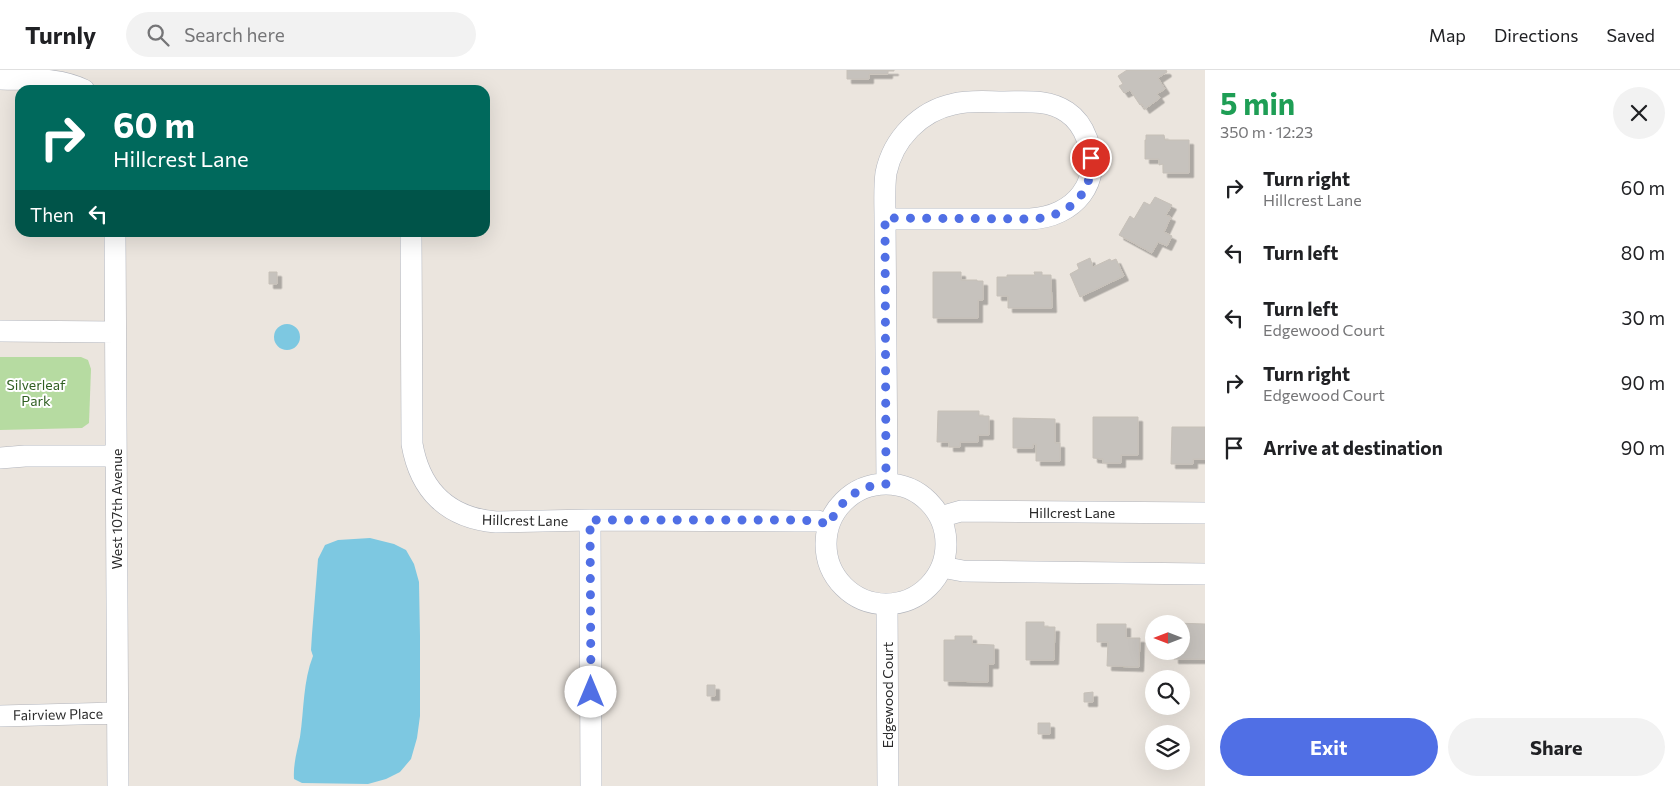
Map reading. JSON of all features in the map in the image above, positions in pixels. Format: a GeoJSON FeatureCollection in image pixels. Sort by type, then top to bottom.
{"type":"FeatureCollection","features":[{"type":"Feature","properties":{"kind":"street"},"geometry":{"type":"LineString","coordinates":[[0,79],[56,80],[74,85]]}},
{"type":"Feature","properties":{"kind":"street"},"geometry":{"type":"LineString","coordinates":[[885,218],[1030,219],[1054,215],[1071,206],[1084,192],[1092,168],[1090,149],[1086,136],[1074,117],[1052,105],[1036,102],[972,102],[942,107],[924,116],[909,129],[892,154],[886,172],[885,184],[885,218],[886,484]]}},
{"type":"Feature","properties":{"kind":"street","name":"West 107th Avenue"},"geometry":{"type":"LineString","coordinates":[[115,237],[118,786]]}},
{"type":"Feature","properties":{"kind":"street","name":"Hillcrest Lane"},"geometry":{"type":"LineString","coordinates":[[411,237],[412,444],[419,473],[427,486],[439,499],[452,508],[466,516],[481,521],[496,522],[795,520],[818,521],[829,525]]}},
{"type":"Feature","properties":{"kind":"street"},"geometry":{"type":"LineString","coordinates":[[0,332],[115,332]]}},
{"type":"Feature","properties":{"kind":"street"},"geometry":{"type":"LineString","coordinates":[[0,458],[25,456],[116,456]]}},
{"type":"Feature","properties":{"kind":"street"},"geometry":{"type":"LineString","coordinates":[[886,484],[908,487],[918,492],[932,504],[940,517],[946,541],[942,567],[932,582],[920,593],[905,601],[887,604],[862,599],[846,589],[834,573],[827,553],[826,539],[829,525],[840,506],[849,496],[866,487],[886,484]]}},
{"type":"Feature","properties":{"kind":"street","name":"Hillcrest Lane"},"geometry":{"type":"LineString","coordinates":[[940,517],[961,511],[1205,513]]}},
{"type":"Feature","properties":{"kind":"street"},"geometry":{"type":"LineString","coordinates":[[590,520],[591,786]]}},
{"type":"Feature","properties":{"kind":"street"},"geometry":{"type":"LineString","coordinates":[[942,567],[963,571],[1205,574]]}},
{"type":"Feature","properties":{"kind":"street","name":"Edgewood Court"},"geometry":{"type":"LineString","coordinates":[[887,604],[888,786]]}},
{"type":"Feature","properties":{"kind":"street","name":"Fairview Place"},"geometry":{"type":"LineString","coordinates":[[0,716],[117,713]]}},
{"type":"Feature","properties":{"kind":"green space","name":"Silverleaf Park"},"geometry":{"type":"Polygon","coordinates":[[[0,357],[81,357],[88,360],[91,369],[89,423],[82,428],[0,430],[0,357]]]}},
{"type":"Feature","properties":{"kind":"water"},"geometry":{"type":"Polygon","coordinates":[[[287,324],[296,328],[300,337],[296,346],[287,350],[278,346],[274,337],[278,328],[287,324]]]}},
{"type":"Feature","properties":{"kind":"water"},"geometry":{"type":"Polygon","coordinates":[[[370,538],[394,544],[406,550],[414,564],[419,582],[420,716],[417,738],[411,759],[400,772],[386,779],[368,784],[302,783],[294,779],[294,768],[300,737],[306,685],[313,656],[311,650],[318,559],[325,545],[338,540],[370,538]]]}},
{"type":"Feature","properties":{"kind":"building"},"geometry":{"type":"Polygon","coordinates":[[[847,70],[894,71],[888,71],[888,74],[869,74],[869,79],[847,79],[847,70]]]}},
{"type":"Feature","properties":{"kind":"building"},"geometry":{"type":"Polygon","coordinates":[[[1127,70],[1166,70],[1167,72],[1158,78],[1165,89],[1157,94],[1160,98],[1145,109],[1130,90],[1124,93],[1119,86],[1123,84],[1118,76],[1127,70]]]}},
{"type":"Feature","properties":{"kind":"building"},"geometry":{"type":"Polygon","coordinates":[[[1146,135],[1164,135],[1165,140],[1189,140],[1189,173],[1163,173],[1163,164],[1159,165],[1159,159],[1145,159],[1146,135]]]}},
{"type":"Feature","properties":{"kind":"building"},"geometry":{"type":"Polygon","coordinates":[[[1155,197],[1172,205],[1166,215],[1171,217],[1164,232],[1172,236],[1167,246],[1158,242],[1152,253],[1119,235],[1130,216],[1134,219],[1144,202],[1150,205],[1155,197]]]}},
{"type":"Feature","properties":{"kind":"building"},"geometry":{"type":"Polygon","coordinates":[[[1090,258],[1093,267],[1110,259],[1111,261],[1116,259],[1124,276],[1080,297],[1070,274],[1079,269],[1077,264],[1090,258]]]}},
{"type":"Feature","properties":{"kind":"building"},"geometry":{"type":"Polygon","coordinates":[[[269,272],[277,272],[277,284],[269,284],[269,272]]]}},
{"type":"Feature","properties":{"kind":"building"},"geometry":{"type":"Polygon","coordinates":[[[933,272],[961,272],[961,280],[983,281],[983,300],[978,300],[978,318],[933,318],[933,272]]]}},
{"type":"Feature","properties":{"kind":"building"},"geometry":{"type":"Polygon","coordinates":[[[1034,272],[1042,272],[1042,275],[1051,275],[1052,308],[1008,308],[1008,296],[997,296],[997,277],[1035,275],[1034,272]]]}},
{"type":"Feature","properties":{"kind":"building"},"geometry":{"type":"Polygon","coordinates":[[[938,411],[979,411],[979,416],[989,416],[989,435],[978,435],[978,442],[960,442],[960,447],[949,447],[949,442],[937,442],[938,411]]]}},
{"type":"Feature","properties":{"kind":"building"},"geometry":{"type":"Polygon","coordinates":[[[1093,417],[1138,417],[1138,455],[1121,455],[1121,463],[1103,463],[1103,459],[1093,458],[1093,417]]]}},
{"type":"Feature","properties":{"kind":"building"},"geometry":{"type":"Polygon","coordinates":[[[1013,418],[1055,419],[1055,443],[1060,443],[1060,461],[1036,461],[1036,444],[1033,444],[1033,448],[1013,448],[1013,418]]]}},
{"type":"Feature","properties":{"kind":"building"},"geometry":{"type":"Polygon","coordinates":[[[1172,427],[1205,427],[1205,459],[1193,459],[1193,464],[1171,464],[1172,427]]]}},
{"type":"Feature","properties":{"kind":"building"},"geometry":{"type":"Polygon","coordinates":[[[1026,622],[1044,622],[1044,627],[1055,627],[1054,660],[1026,660],[1026,622]]]}},
{"type":"Feature","properties":{"kind":"building"},"geometry":{"type":"Polygon","coordinates":[[[1097,624],[1126,624],[1126,638],[1140,638],[1139,667],[1107,666],[1108,642],[1097,642],[1097,624]]]}},
{"type":"Feature","properties":{"kind":"building"},"geometry":{"type":"Polygon","coordinates":[[[1190,624],[1205,624],[1205,659],[1190,659],[1190,624]]]}},
{"type":"Feature","properties":{"kind":"building"},"geometry":{"type":"Polygon","coordinates":[[[955,636],[972,636],[972,644],[994,645],[994,664],[988,664],[988,682],[944,681],[944,640],[955,640],[955,636]]]}},
{"type":"Feature","properties":{"kind":"building"},"geometry":{"type":"Polygon","coordinates":[[[707,685],[715,685],[715,696],[707,696],[707,685]]]}},
{"type":"Feature","properties":{"kind":"building"},"geometry":{"type":"Polygon","coordinates":[[[1093,692],[1093,702],[1084,702],[1084,693],[1093,692]]]}},
{"type":"Feature","properties":{"kind":"building"},"geometry":{"type":"Polygon","coordinates":[[[1038,723],[1050,723],[1050,734],[1038,734],[1038,723]]]}},
{"type":"Feature","properties":{"kind":"route"},"geometry":{"type":"LineString","coordinates":[[591,692],[590,520],[795,520],[818,521],[829,525],[840,506],[849,496],[866,487],[886,484],[885,218],[1030,219],[1054,215],[1071,206],[1084,192],[1092,168],[1091,158]]}}]}
